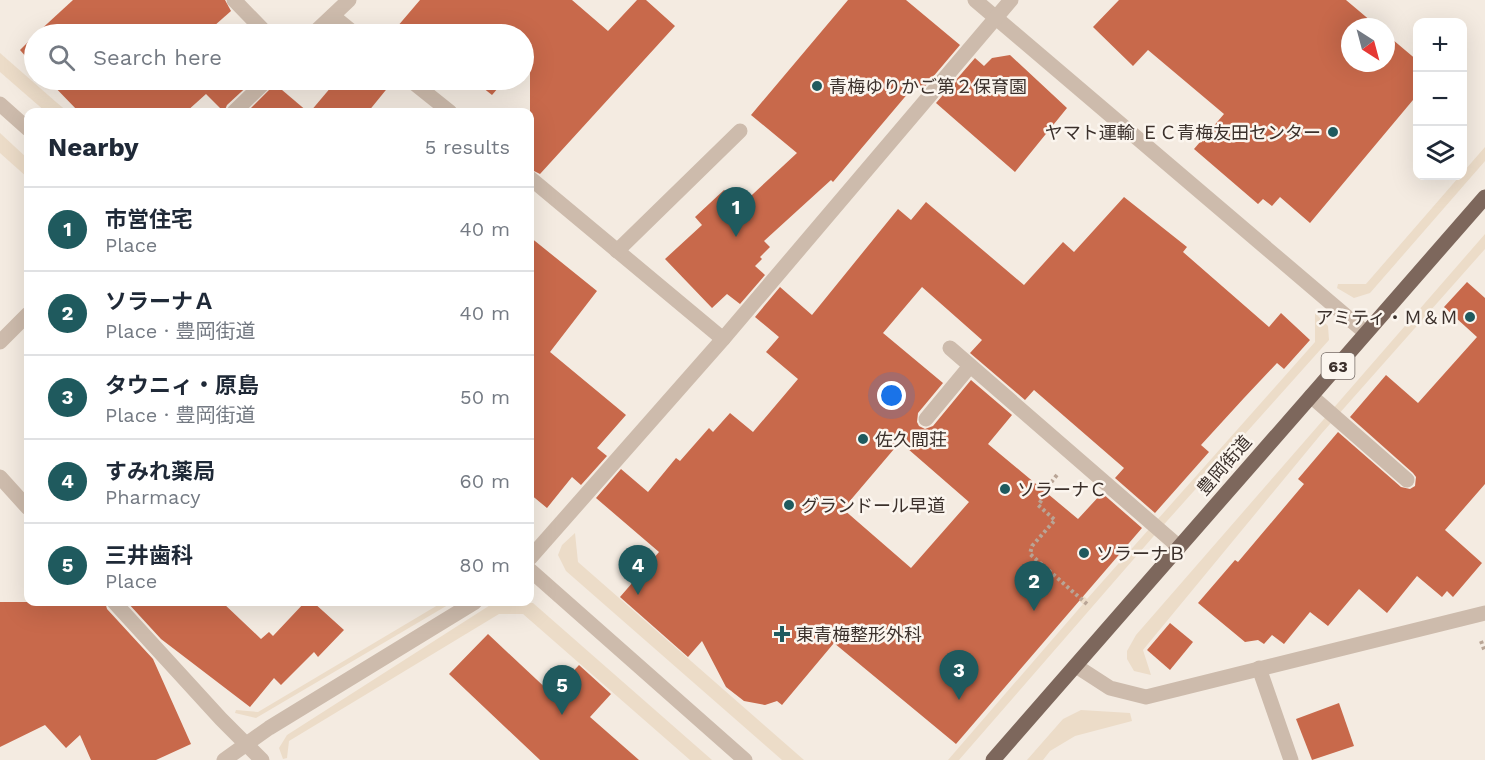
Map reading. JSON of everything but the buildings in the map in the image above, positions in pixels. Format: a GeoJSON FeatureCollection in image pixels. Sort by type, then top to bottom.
{"type":"FeatureCollection","features":[{"type":"Feature","properties":{"kind":"main road","name":"豊岡街道"},"geometry":{"type":"LineString","coordinates":[[993,760],[1485,197]]}},
{"type":"Feature","properties":{"kind":"street"},"geometry":{"type":"LineString","coordinates":[[234,0],[257,24]]}},
{"type":"Feature","properties":{"kind":"street"},"geometry":{"type":"LineString","coordinates":[[324,24],[349,0]]}},
{"type":"Feature","properties":{"kind":"street"},"geometry":{"type":"LineString","coordinates":[[975,0],[1366,333]]}},
{"type":"Feature","properties":{"kind":"street"},"geometry":{"type":"LineString","coordinates":[[534,553],[723,339],[1011,0]]}},
{"type":"Feature","properties":{"kind":"street"},"geometry":{"type":"LineString","coordinates":[[333,16],[343,24]]}},
{"type":"Feature","properties":{"kind":"street"},"geometry":{"type":"LineString","coordinates":[[238,108],[257,90]]}},
{"type":"Feature","properties":{"kind":"street"},"geometry":{"type":"LineString","coordinates":[[422,90],[445,108]]}},
{"type":"Feature","properties":{"kind":"street"},"geometry":{"type":"LineString","coordinates":[[0,104],[24,125]]}},
{"type":"Feature","properties":{"kind":"street"},"geometry":{"type":"LineString","coordinates":[[617,251],[740,131]]}},
{"type":"Feature","properties":{"kind":"street"},"geometry":{"type":"LineString","coordinates":[[534,181],[723,339]]}},
{"type":"Feature","properties":{"kind":"street"},"geometry":{"type":"LineString","coordinates":[[0,342],[24,318]]}},
{"type":"Feature","properties":{"kind":"street"},"geometry":{"type":"LineString","coordinates":[[950,348],[1178,546]]}},
{"type":"Feature","properties":{"kind":"street"},"geometry":{"type":"LineString","coordinates":[[926,419],[970,366]]}},
{"type":"Feature","properties":{"kind":"street"},"geometry":{"type":"LineString","coordinates":[[1311,396],[1407,480]]}},
{"type":"Feature","properties":{"kind":"street"},"geometry":{"type":"LineString","coordinates":[[0,477],[24,504]]}},
{"type":"Feature","properties":{"kind":"street"},"geometry":{"type":"LineString","coordinates":[[534,574],[745,760]]}},
{"type":"Feature","properties":{"kind":"street"},"geometry":{"type":"LineString","coordinates":[[118,606],[262,760]]}},
{"type":"Feature","properties":{"kind":"street"},"geometry":{"type":"LineString","coordinates":[[224,760],[469,606]]}},
{"type":"Feature","properties":{"kind":"street"},"geometry":{"type":"LineString","coordinates":[[1076,666],[1110,688],[1146,697],[1485,613]]}},
{"type":"Feature","properties":{"kind":"street"},"geometry":{"type":"LineString","coordinates":[[1259,668],[1291,760]]}},
{"type":"Feature","properties":{"kind":"path"},"geometry":{"type":"LineString","coordinates":[[1073,455],[1046,488],[1045,497],[1038,505],[1054,520],[1032,546],[1030,554],[1088,604]]}},
{"type":"Feature","properties":{"kind":"shaded area"},"geometry":{"type":"Polygon","coordinates":[[[0,53],[24,74],[24,90],[43,90],[63,108],[41,108],[0,72],[0,53]]]}},
{"type":"Feature","properties":{"kind":"shaded area"},"geometry":{"type":"Polygon","coordinates":[[[0,133],[24,155],[24,174],[0,153],[0,133]]]}},
{"type":"Feature","properties":{"kind":"shaded area"},"geometry":{"type":"Polygon","coordinates":[[[1485,147],[1485,161],[1370,293],[1354,298],[1337,288],[1338,284],[1366,284],[1456,180],[1467,180],[1467,168],[1485,147]]]}},
{"type":"Feature","properties":{"kind":"shaded area"},"geometry":{"type":"Polygon","coordinates":[[[1485,234],[1485,249],[1322,433],[1143,650],[1151,675],[1134,671],[1127,659],[1127,651],[1136,635],[1485,234]]]}},
{"type":"Feature","properties":{"kind":"shaded area"},"geometry":{"type":"Polygon","coordinates":[[[1315,313],[1328,326],[1329,340],[1159,530],[959,760],[948,760],[1083,604],[1026,555],[1035,554],[1087,599],[1315,342],[1315,313]]]}},
{"type":"Feature","properties":{"kind":"shaded area"},"geometry":{"type":"Polygon","coordinates":[[[575,533],[578,562],[804,760],[782,760],[566,571],[558,555],[562,545],[575,533]]]}},
{"type":"Feature","properties":{"kind":"shaded area"},"geometry":{"type":"Polygon","coordinates":[[[534,604],[712,760],[690,760],[523,614],[499,614],[289,741],[287,758],[283,759],[279,748],[287,735],[489,606],[534,606],[534,604]]]}},
{"type":"Feature","properties":{"kind":"shaded area"},"geometry":{"type":"Polygon","coordinates":[[[436,606],[446,606],[256,718],[235,713],[236,710],[258,712],[436,606]]]}},
{"type":"Feature","properties":{"kind":"shaded area"},"geometry":{"type":"Polygon","coordinates":[[[1081,710],[1130,713],[1132,721],[1075,736],[1050,751],[1043,760],[1027,760],[1063,719],[1081,710]]]}},
{"type":"Feature","properties":{"kind":"place","name":"青梅ゆりかご第２保育園"},"geometry":{"type":"Point","coordinates":[817,86]}},
{"type":"Feature","properties":{"kind":"place","name":"ヤマト運輸 ＥＣ青梅友田センター"},"geometry":{"type":"Point","coordinates":[1333,132]}},
{"type":"Feature","properties":{"kind":"place","name":"市営住宅"},"geometry":{"type":"Point","coordinates":[736,237]}},
{"type":"Feature","properties":{"kind":"place","name":"アミティ・Ｍ＆Ｍ"},"geometry":{"type":"Point","coordinates":[1470,317]}},
{"type":"Feature","properties":{"kind":"place","name":"佐久間荘"},"geometry":{"type":"Point","coordinates":[863,439]}},
{"type":"Feature","properties":{"kind":"place","name":"ソラーナＣ"},"geometry":{"type":"Point","coordinates":[1005,489]}},
{"type":"Feature","properties":{"kind":"place","name":"グランドール早道"},"geometry":{"type":"Point","coordinates":[789,505]}},
{"type":"Feature","properties":{"kind":"place","name":"ソラーナＢ"},"geometry":{"type":"Point","coordinates":[1084,553]}},
{"type":"Feature","properties":{"kind":"place","name":"すみれ薬局"},"geometry":{"type":"Point","coordinates":[638,595]}},
{"type":"Feature","properties":{"kind":"place","name":"ソラーナＡ"},"geometry":{"type":"Point","coordinates":[1034,611]}},
{"type":"Feature","properties":{"kind":"place","name":"東青梅整形外科"},"geometry":{"type":"Point","coordinates":[782,634]}},
{"type":"Feature","properties":{"kind":"place","name":"タウニィ・原島"},"geometry":{"type":"Point","coordinates":[959,700]}},
{"type":"Feature","properties":{"kind":"place","name":"三井歯科"},"geometry":{"type":"Point","coordinates":[562,715]}}]}
